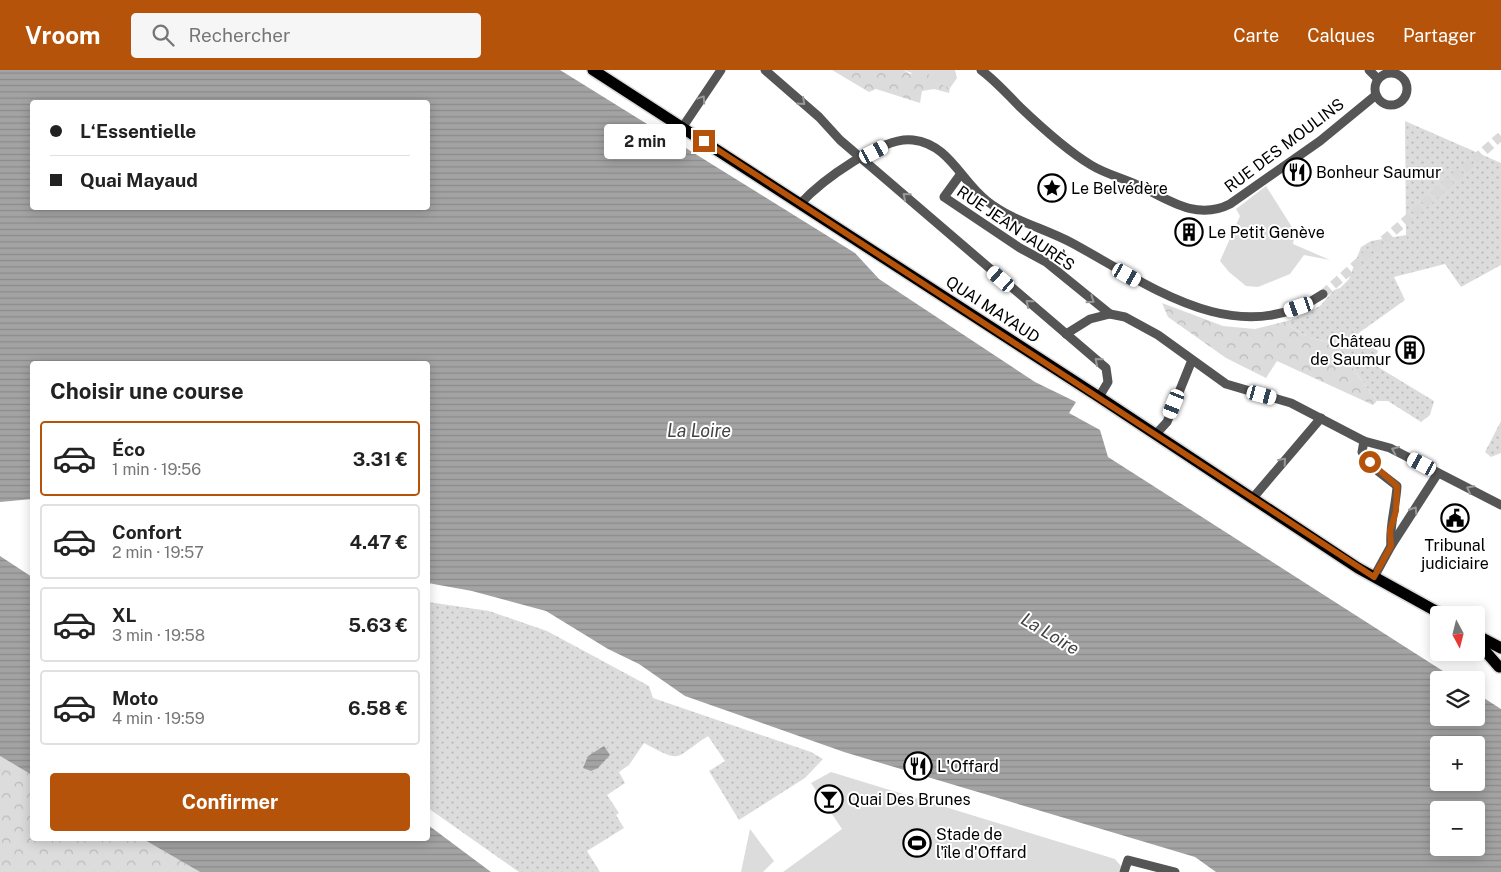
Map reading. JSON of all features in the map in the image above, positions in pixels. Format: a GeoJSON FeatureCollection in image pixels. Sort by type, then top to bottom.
{"type":"FeatureCollection","features":[{"type":"Feature","properties":{"kind":"main road","name":"QUAI MAYAUD"},"geometry":{"type":"LineString","coordinates":[[593,70],[1156,434],[1430,616]]}},
{"type":"Feature","properties":{"kind":"main road","name":"QUAI MAYAUD"},"geometry":{"type":"LineString","coordinates":[[1374,577],[1430,608]]}},
{"type":"Feature","properties":{"kind":"main road"},"geometry":{"type":"LineString","coordinates":[[1485,640],[1498,647]]}},
{"type":"Feature","properties":{"kind":"main road"},"geometry":{"type":"LineString","coordinates":[[1485,651],[1500,666]]}},
{"type":"Feature","properties":{"kind":"street"},"geometry":{"type":"LineString","coordinates":[[682,128],[721,70]]}},
{"type":"Feature","properties":{"kind":"street"},"geometry":{"type":"LineString","coordinates":[[765,70],[862,158],[1106,368],[1108,382],[1099,397]]}},
{"type":"Feature","properties":{"kind":"street","name":"RUE DES MOULINS"},"geometry":{"type":"LineString","coordinates":[[981,70],[996,81],[1022,109],[1092,166],[1134,182],[1177,205],[1199,210],[1219,208],[1230,204],[1320,141],[1376,95]]}},
{"type":"Feature","properties":{"kind":"street"},"geometry":{"type":"LineString","coordinates":[[1370,70],[1378,79]]}},
{"type":"Feature","properties":{"kind":"street"},"geometry":{"type":"LineString","coordinates":[[1397,72],[1407,84],[1408,92],[1404,99],[1395,105],[1387,105],[1380,102],[1376,95],[1375,85],[1378,79],[1388,73],[1397,72]]}},
{"type":"Feature","properties":{"kind":"street"},"geometry":{"type":"LineString","coordinates":[[800,204],[824,182],[862,158],[893,142],[914,140],[939,149],[978,194],[1002,212],[1063,238],[1140,282],[1199,308],[1227,315],[1258,317],[1292,310],[1323,294]]}},
{"type":"Feature","properties":{"kind":"street","name":"RUE JEAN JAURÈS"},"geometry":{"type":"LineString","coordinates":[[960,175],[944,197],[1020,248],[1046,262],[1110,314],[1125,317],[1158,335],[1226,384],[1291,404],[1364,441],[1390,448],[1501,505]]}},
{"type":"Feature","properties":{"kind":"street"},"geometry":{"type":"LineString","coordinates":[[1066,334],[1081,323],[1110,314]]}},
{"type":"Feature","properties":{"kind":"street"},"geometry":{"type":"LineString","coordinates":[[1156,434],[1167,422],[1192,360]]}},
{"type":"Feature","properties":{"kind":"street"},"geometry":{"type":"LineString","coordinates":[[1252,499],[1321,418]]}},
{"type":"Feature","properties":{"kind":"street"},"geometry":{"type":"LineString","coordinates":[[1364,441],[1362,452],[1379,472],[1397,486],[1396,511],[1390,531],[1391,546]]}},
{"type":"Feature","properties":{"kind":"street"},"geometry":{"type":"LineString","coordinates":[[1374,577],[1391,546],[1438,473]]}},
{"type":"Feature","properties":{"kind":"street"},"geometry":{"type":"LineString","coordinates":[[1124,872],[1128,860],[1175,872]]}},
{"type":"Feature","properties":{"kind":"green space"},"geometry":{"type":"Polygon","coordinates":[[[832,70],[904,70],[910,74],[919,71],[930,75],[933,81],[950,88],[949,93],[934,89],[922,91],[920,103],[876,89],[869,92],[832,70]]]}},
{"type":"Feature","properties":{"kind":"green space"},"geometry":{"type":"Polygon","coordinates":[[[904,70],[955,70],[957,78],[950,88],[904,70]]]}},
{"type":"Feature","properties":{"kind":"green space"},"geometry":{"type":"Polygon","coordinates":[[[1405,121],[1501,163],[1501,265],[1461,287],[1445,264],[1394,277],[1405,300],[1356,335],[1378,351],[1373,364],[1434,401],[1430,415],[1421,422],[1388,401],[1377,401],[1334,343],[1310,338],[1289,326],[1291,320],[1320,306],[1334,290],[1340,288],[1349,279],[1361,247],[1371,241],[1406,235],[1405,121]]]}},
{"type":"Feature","properties":{"kind":"green space"},"geometry":{"type":"Polygon","coordinates":[[[1266,186],[1295,232],[1293,244],[1330,260],[1304,255],[1290,274],[1258,287],[1246,286],[1229,272],[1220,261],[1240,216],[1236,209],[1266,186]]]}},
{"type":"Feature","properties":{"kind":"green space"},"geometry":{"type":"Polygon","coordinates":[[[1162,303],[1223,326],[1255,329],[1291,320],[1289,326],[1310,338],[1334,343],[1377,401],[1373,405],[1277,361],[1266,378],[1226,358],[1168,317],[1162,303]]]}},
{"type":"Feature","properties":{"kind":"green space"},"geometry":{"type":"Polygon","coordinates":[[[1501,421],[1501,453],[1491,457],[1485,452],[1501,421]]]}},
{"type":"Feature","properties":{"kind":"green space"},"geometry":{"type":"Polygon","coordinates":[[[430,602],[489,611],[547,631],[649,686],[653,698],[811,752],[823,759],[805,778],[739,820],[709,771],[725,761],[708,736],[678,756],[666,754],[644,743],[629,765],[619,772],[625,783],[607,795],[619,813],[616,815],[624,828],[587,851],[600,872],[519,872],[430,809],[430,602]]]}},
{"type":"Feature","properties":{"kind":"green space"},"geometry":{"type":"Polygon","coordinates":[[[0,756],[30,774],[30,841],[146,841],[200,872],[0,872],[0,756]]]}},
{"type":"Feature","properties":{"kind":"green space","name":"Stade de l'île d'Offard"},"geometry":{"type":"Polygon","coordinates":[[[831,772],[1115,859],[1121,866],[1119,872],[783,872],[842,829],[811,783],[831,772]]]}},
{"type":"Feature","properties":{"kind":"green space"},"geometry":{"type":"Polygon","coordinates":[[[750,829],[774,861],[763,872],[741,872],[750,829]]]}},
{"type":"Feature","properties":{"kind":"water","name":"La Loire"},"geometry":{"type":"Polygon","coordinates":[[[0,70],[560,70],[855,253],[879,279],[1035,382],[1076,402],[1069,413],[1100,430],[1108,457],[1443,671],[1430,671],[1430,726],[1485,726],[1485,699],[1501,709],[1501,872],[1216,872],[1195,857],[844,752],[685,696],[639,664],[608,649],[546,611],[472,591],[430,583],[430,361],[30,361],[30,499],[0,502],[0,70]]]}},
{"type":"Feature","properties":{"kind":"water"},"geometry":{"type":"Polygon","coordinates":[[[0,556],[30,576],[30,774],[0,756],[0,556]]]}},
{"type":"Feature","properties":{"kind":"water"},"geometry":{"type":"Polygon","coordinates":[[[604,746],[610,755],[598,768],[591,771],[583,768],[588,756],[604,746]]]}},
{"type":"Feature","properties":{"kind":"water"},"geometry":{"type":"Polygon","coordinates":[[[430,826],[491,872],[200,872],[146,841],[430,841],[430,826]]]}},
{"type":"Feature","properties":{"kind":"tunnel"},"geometry":{"type":"LineString","coordinates":[[1323,294],[1501,136]]}},
{"type":"Feature","properties":{"kind":"place","name":"Bonheur Saumur"},"geometry":{"type":"Point","coordinates":[1297,172]}},
{"type":"Feature","properties":{"kind":"place","name":"Le Belvédère"},"geometry":{"type":"Point","coordinates":[1052,188]}},
{"type":"Feature","properties":{"kind":"place","name":"Le Petit Genève"},"geometry":{"type":"Point","coordinates":[1189,232]}},
{"type":"Feature","properties":{"kind":"place","name":"Château de Saumur"},"geometry":{"type":"Point","coordinates":[1410,350]}},
{"type":"Feature","properties":{"kind":"place","name":"Tribunal judiciaire"},"geometry":{"type":"Point","coordinates":[1455,518]}},
{"type":"Feature","properties":{"kind":"place","name":"L'Offard"},"geometry":{"type":"Point","coordinates":[918,766]}},
{"type":"Feature","properties":{"kind":"place","name":"Quai Des Brunes"},"geometry":{"type":"Point","coordinates":[829,799]}},
{"type":"Feature","properties":{"kind":"place","name":"Stade de l'île d'Offard"},"geometry":{"type":"Point","coordinates":[917,843]}},
{"type":"Feature","properties":{"kind":"route"},"geometry":{"type":"LineString","coordinates":[[704,141],[1374,577],[1391,546],[1390,531],[1396,511],[1397,486],[1370,462]]}}]}
